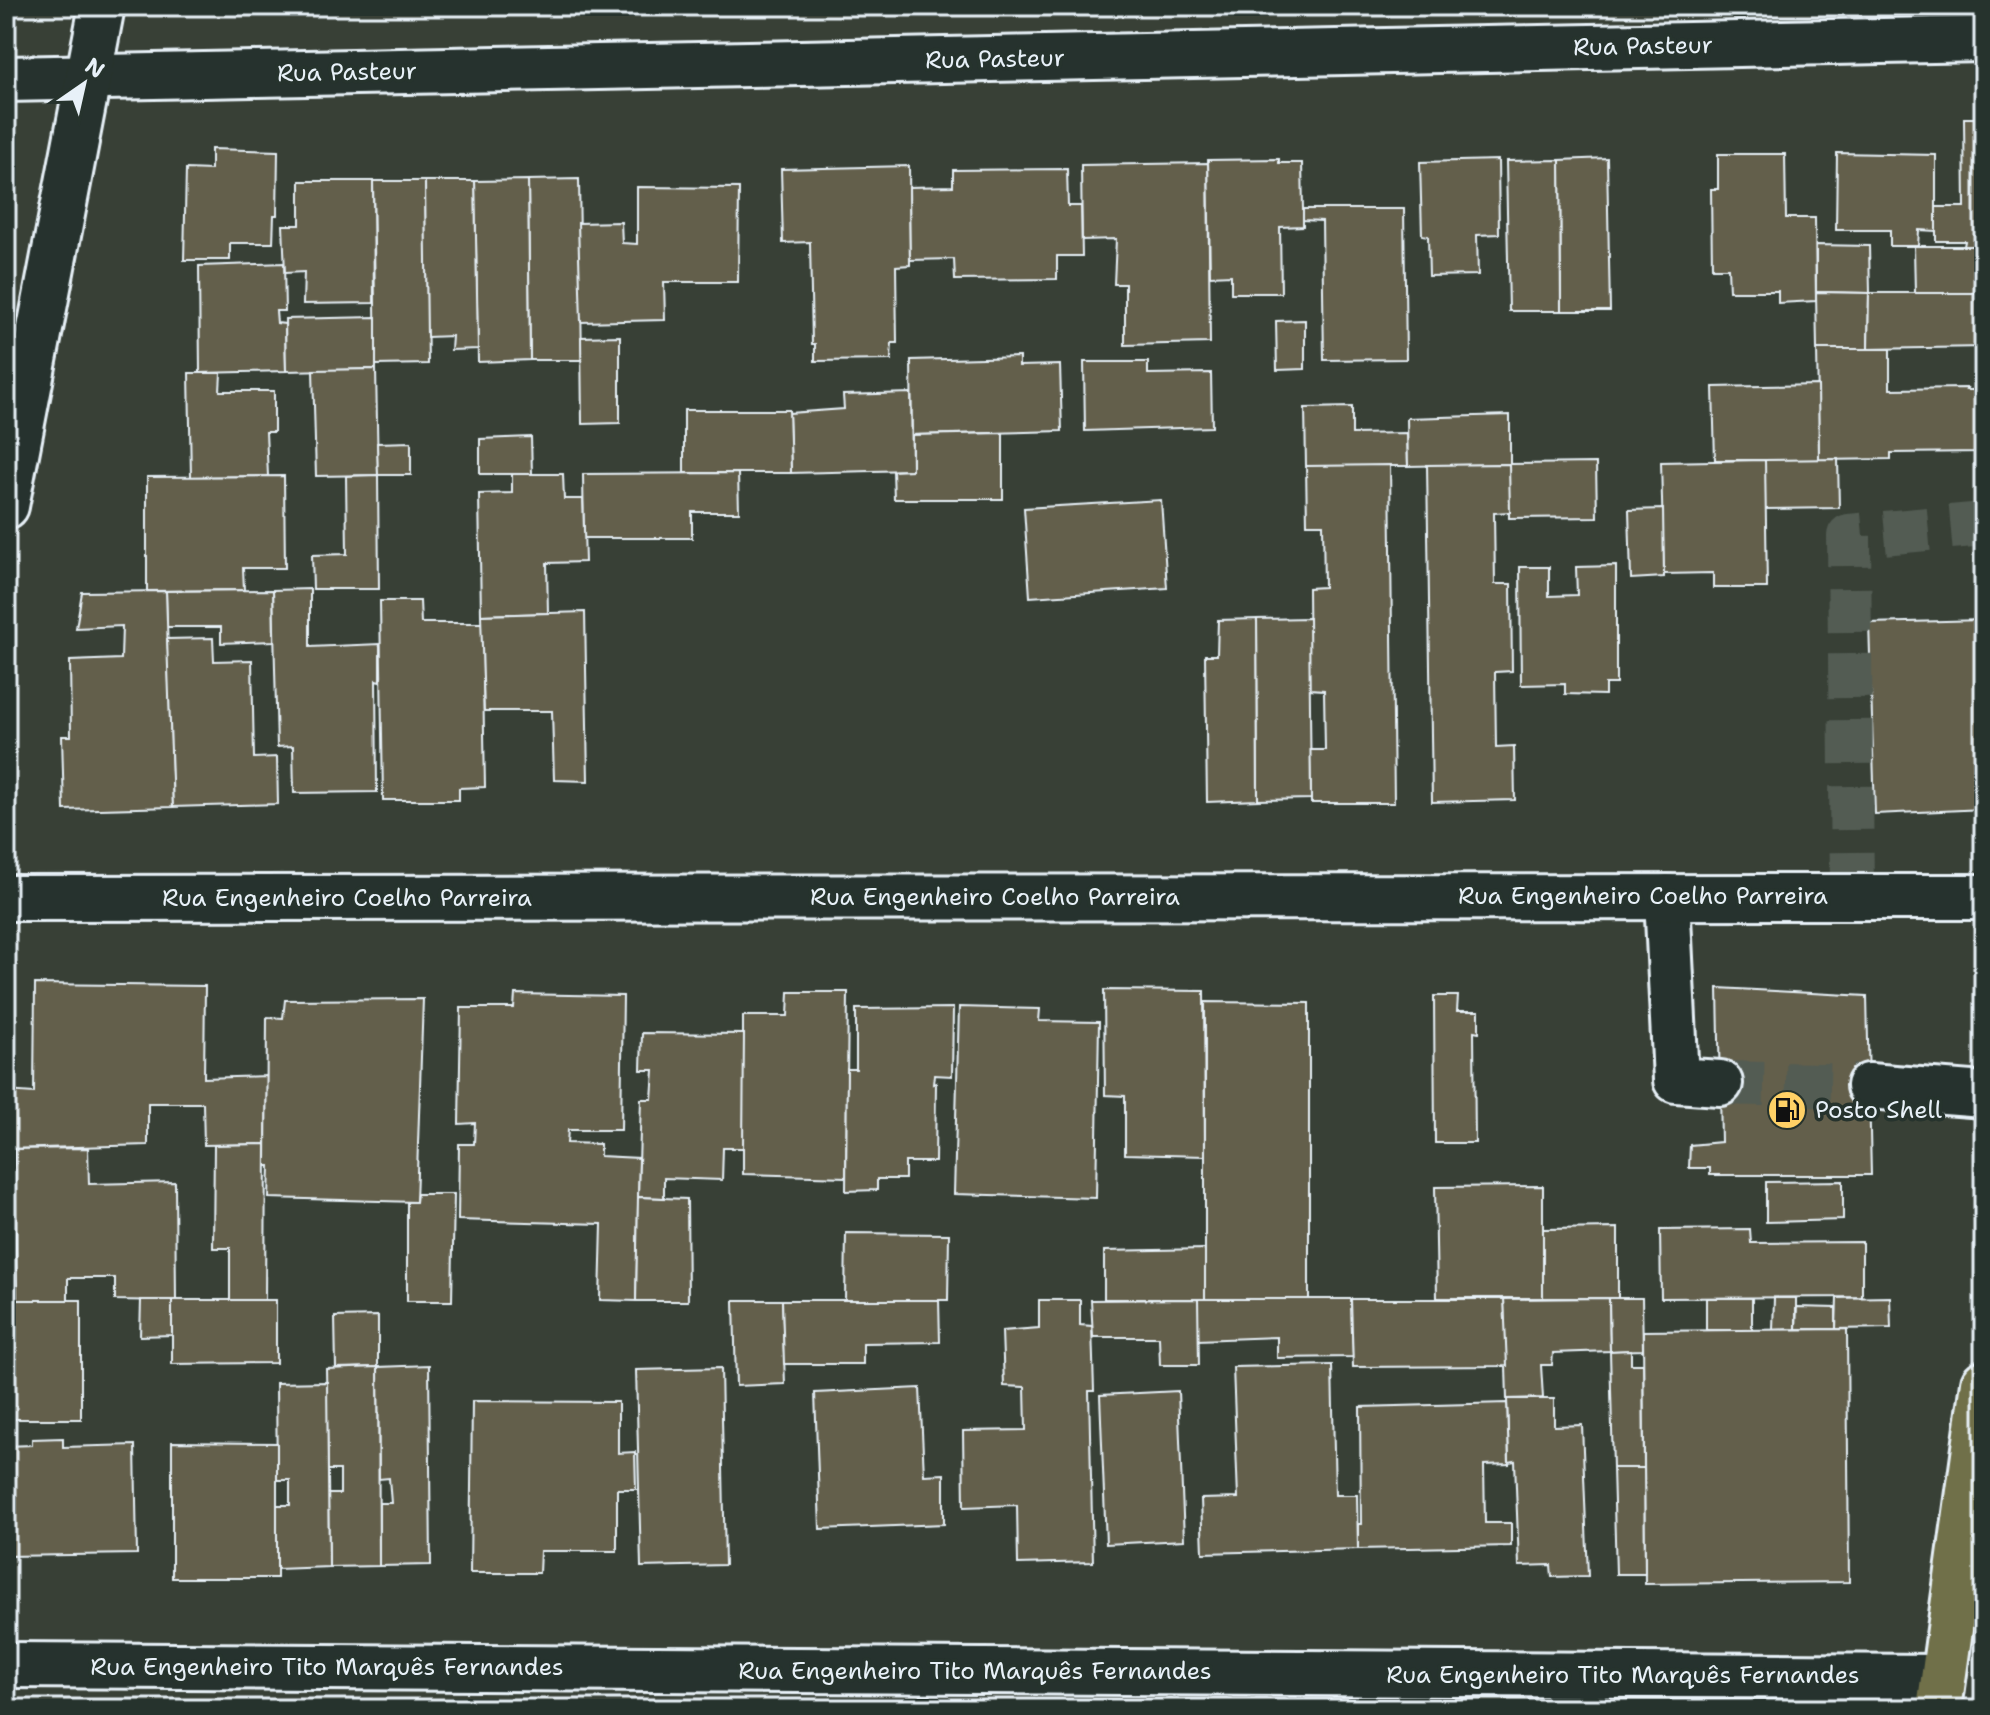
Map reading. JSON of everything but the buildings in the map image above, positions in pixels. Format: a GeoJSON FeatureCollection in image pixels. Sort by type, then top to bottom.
{"type":"FeatureCollection","features":[{"type":"Feature","properties":{"kind":"main road"},"geometry":{"type":"LineString","coordinates":[[1941,1693],[1984,1383]]}},
{"type":"Feature","properties":{"kind":"street"},"geometry":{"type":"LineString","coordinates":[[6,506],[102,6]]}},
{"type":"Feature","properties":{"kind":"street","name":"Rua Pasteur"},"geometry":{"type":"LineString","coordinates":[[6,79],[1984,39]]}},
{"type":"Feature","properties":{"kind":"street"},"geometry":{"type":"LineString","coordinates":[[1667,897],[1676,1080],[1720,1083]]}},
{"type":"Feature","properties":{"kind":"street","name":"Rua Engenheiro Coelho Parreira"},"geometry":{"type":"LineString","coordinates":[[6,898],[1984,897]]}},
{"type":"Feature","properties":{"kind":"street"},"geometry":{"type":"LineString","coordinates":[[1869,1086],[1984,1095]]}},
{"type":"Feature","properties":{"kind":"street","name":"Rua Engenheiro Tito Marquês Fernandes"},"geometry":{"type":"LineString","coordinates":[[6,1665],[1941,1693]]}},
{"type":"Feature","properties":{"kind":"tunnel"},"geometry":{"type":"LineString","coordinates":[[1852,896],[1849,536],[1984,524]]}},
{"type":"Feature","properties":{"kind":"tunnel"},"geometry":{"type":"LineString","coordinates":[[1720,1083],[1869,1086]]}},
{"type":"Feature","properties":{"kind":"place","name":"Posto Shell"},"geometry":{"type":"Point","coordinates":[1787,1110]}}]}
